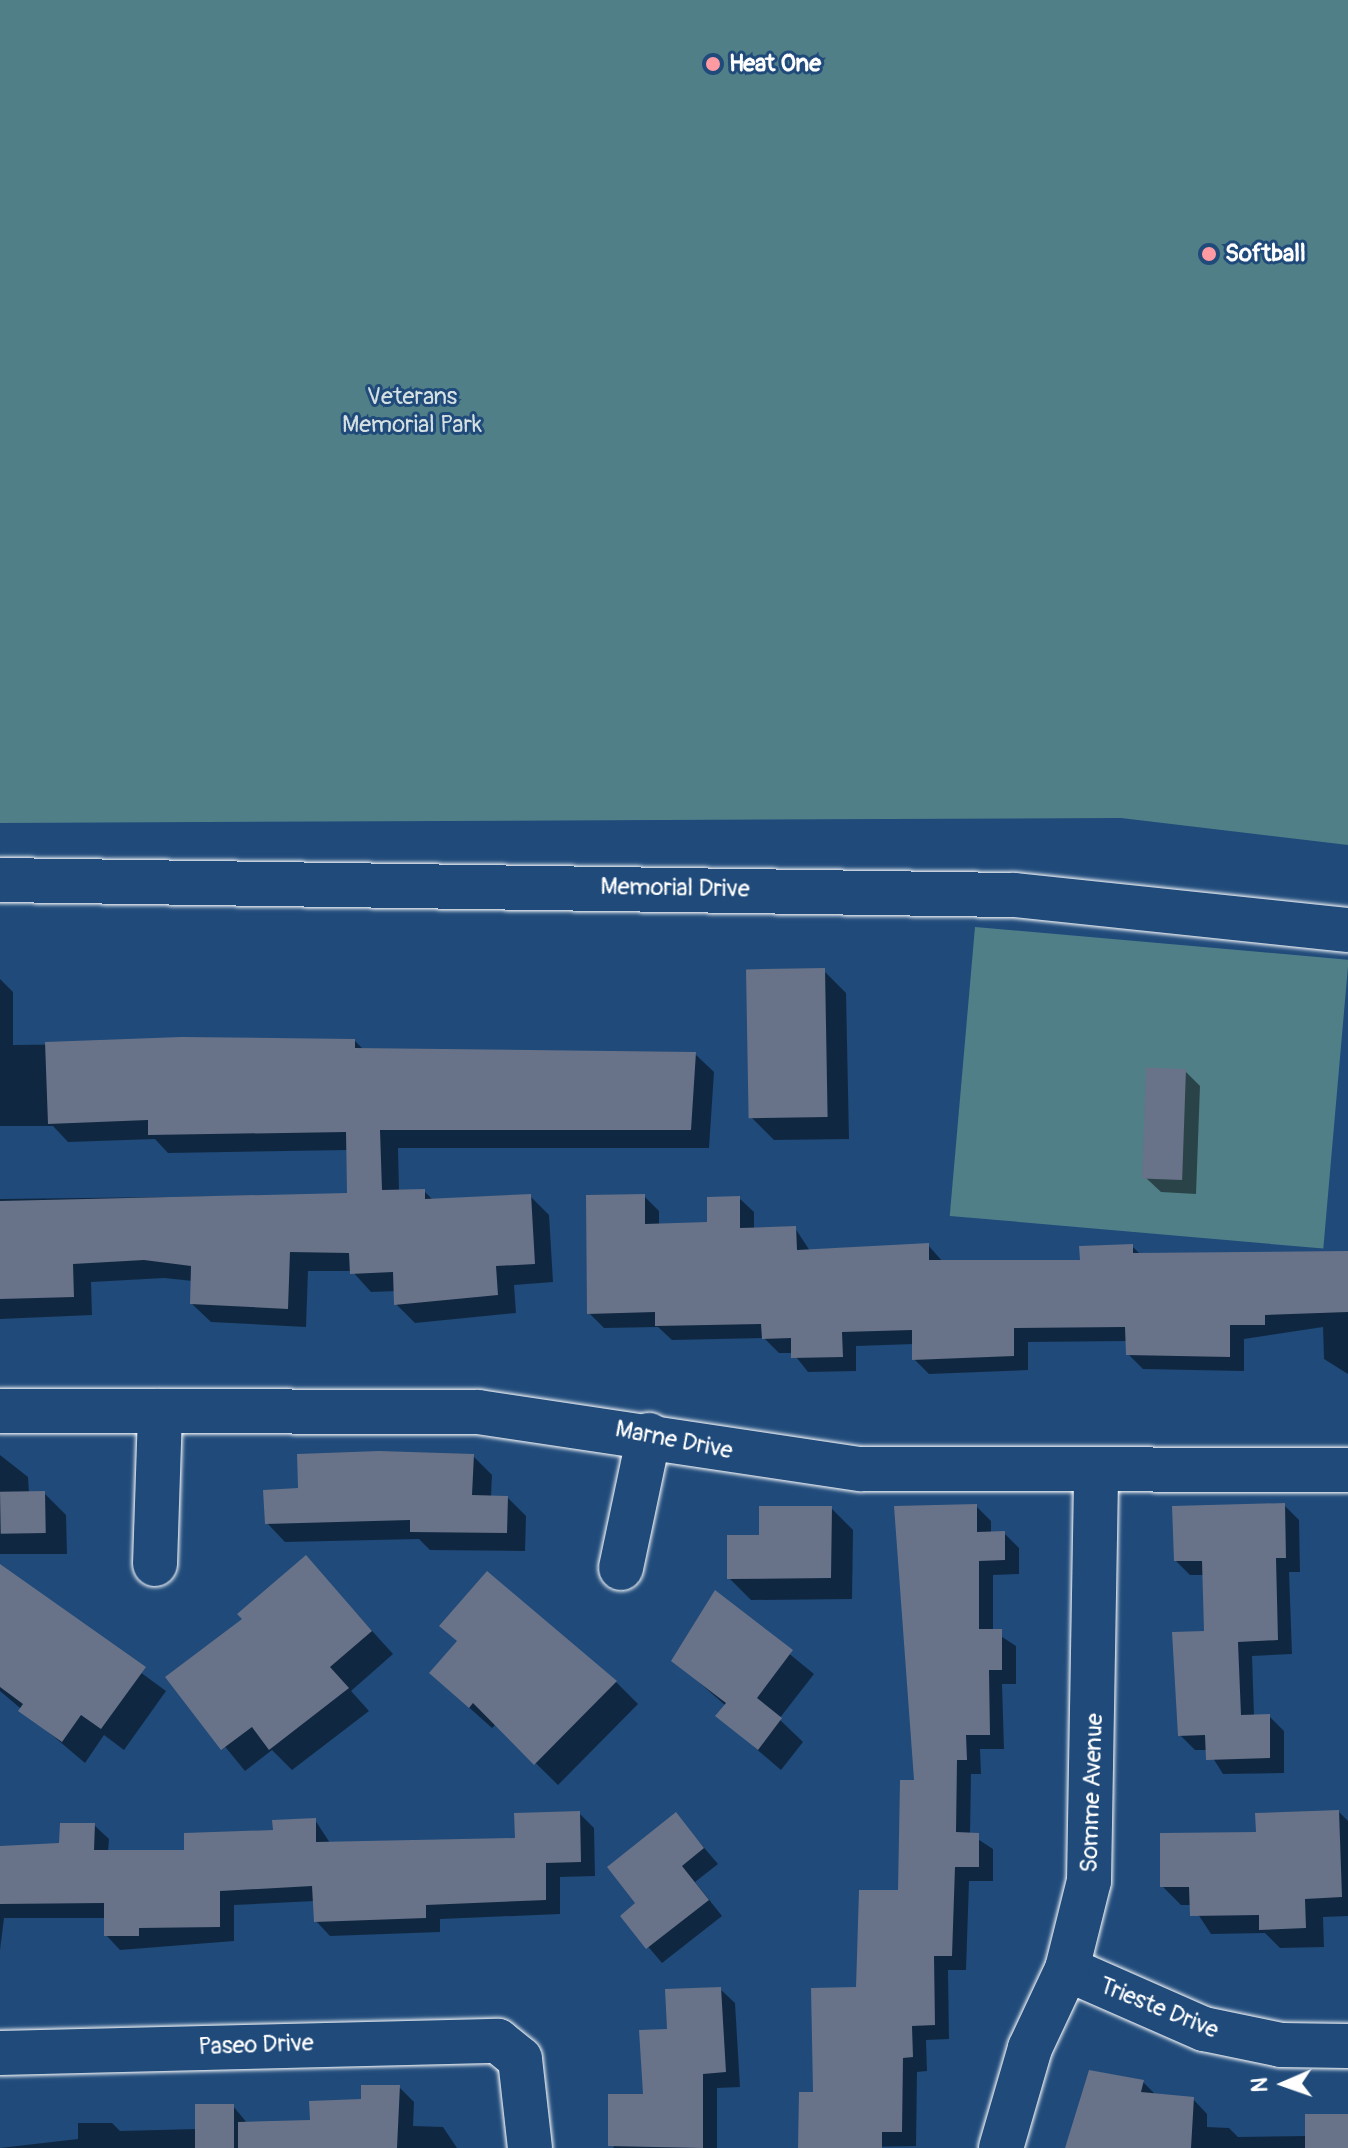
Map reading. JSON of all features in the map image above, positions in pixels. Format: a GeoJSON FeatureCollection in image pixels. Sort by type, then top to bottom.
{"type":"FeatureCollection","features":[{"type":"Feature","properties":{"kind":"street","name":"Memorial Drive"},"geometry":{"type":"LineString","coordinates":[[0,880],[1014,895],[1348,930]]}},
{"type":"Feature","properties":{"kind":"street","name":"Marne Drive"},"geometry":{"type":"LineString","coordinates":[[0,1411],[478,1412],[649,1435],[861,1469],[1348,1470]]}},
{"type":"Feature","properties":{"kind":"street"},"geometry":{"type":"LineString","coordinates":[[155,1564],[160,1411]]}},
{"type":"Feature","properties":{"kind":"street"},"geometry":{"type":"LineString","coordinates":[[621,1568],[649,1435]]}},
{"type":"Feature","properties":{"kind":"street","name":"Somme Avenue"},"geometry":{"type":"LineString","coordinates":[[1001,2148],[1030,2048],[1067,1969],[1094,1832],[1096,1471]]}},
{"type":"Feature","properties":{"kind":"street","name":"Trieste Drive"},"geometry":{"type":"LineString","coordinates":[[1067,1969],[1204,2029],[1281,2045],[1348,2046]]}},
{"type":"Feature","properties":{"kind":"street","name":"Paseo Drive"},"geometry":{"type":"LineString","coordinates":[[0,2053],[467,2037],[510,2047],[529,2090],[530,2148]]}},
{"type":"Feature","properties":{"kind":"green space","name":"Veterans Memorial Park"},"geometry":{"type":"Polygon","coordinates":[[[0,0],[1348,0],[1348,845],[1121,818],[0,823],[0,0]]]}},
{"type":"Feature","properties":{"kind":"green space"},"geometry":{"type":"Polygon","coordinates":[[[975,927],[1348,960],[1323,1249],[950,1216],[975,927]]]}},
{"type":"Feature","properties":{"kind":"building"},"geometry":{"type":"Polygon","coordinates":[[[825,968],[828,1117],[749,1118],[746,969],[825,968]]]}},
{"type":"Feature","properties":{"kind":"building"},"geometry":{"type":"Polygon","coordinates":[[[181,1037],[355,1039],[355,1048],[696,1052],[691,1130],[380,1130],[382,1190],[425,1189],[425,1199],[531,1194],[535,1264],[496,1266],[498,1295],[394,1305],[393,1272],[350,1274],[349,1253],[290,1252],[288,1309],[190,1304],[191,1266],[144,1260],[73,1264],[74,1297],[0,1299],[0,1201],[347,1193],[346,1132],[148,1135],[148,1120],[48,1124],[45,1042],[181,1037]]]}},
{"type":"Feature","properties":{"kind":"building"},"geometry":{"type":"Polygon","coordinates":[[[1146,1068],[1186,1069],[1182,1180],[1142,1179],[1146,1068]]]}},
{"type":"Feature","properties":{"kind":"building"},"geometry":{"type":"Polygon","coordinates":[[[645,1194],[645,1224],[707,1222],[707,1197],[740,1196],[740,1228],[796,1226],[797,1250],[929,1243],[929,1260],[1080,1260],[1079,1246],[1133,1244],[1133,1253],[1348,1251],[1348,1312],[1265,1315],[1265,1325],[1230,1325],[1230,1357],[1126,1355],[1125,1327],[1014,1328],[1014,1356],[912,1360],[912,1330],[842,1332],[843,1357],[791,1358],[791,1338],[762,1339],[761,1324],[655,1326],[655,1312],[587,1314],[586,1195],[645,1194]]]}},
{"type":"Feature","properties":{"kind":"building"},"geometry":{"type":"Polygon","coordinates":[[[379,1451],[474,1454],[472,1495],[508,1496],[507,1533],[410,1532],[410,1520],[265,1524],[263,1490],[298,1488],[297,1454],[379,1451]]]}},
{"type":"Feature","properties":{"kind":"building"},"geometry":{"type":"Polygon","coordinates":[[[45,1491],[46,1533],[1,1534],[0,1492],[45,1491]]]}},
{"type":"Feature","properties":{"kind":"building"},"geometry":{"type":"Polygon","coordinates":[[[1285,1503],[1286,1558],[1276,1558],[1278,1640],[1238,1642],[1241,1715],[1270,1714],[1270,1758],[1206,1760],[1205,1735],[1178,1736],[1172,1632],[1204,1631],[1202,1561],[1174,1561],[1172,1506],[1285,1503]]]}},
{"type":"Feature","properties":{"kind":"building"},"geometry":{"type":"Polygon","coordinates":[[[977,1504],[977,1532],[1005,1531],[1005,1560],[979,1561],[979,1629],[1002,1629],[1002,1670],[989,1670],[990,1735],[966,1735],[967,1760],[957,1760],[956,1832],[979,1833],[979,1867],[955,1867],[952,1956],[934,1956],[935,2025],[912,2026],[913,2057],[903,2058],[902,2132],[882,2132],[882,2148],[798,2148],[799,2092],[813,2092],[811,1988],[856,1987],[859,1890],[898,1890],[900,1780],[914,1780],[894,1506],[977,1504]]]}},
{"type":"Feature","properties":{"kind":"building"},"geometry":{"type":"Polygon","coordinates":[[[759,1506],[832,1506],[831,1578],[727,1579],[727,1535],[759,1535],[759,1506]]]}},
{"type":"Feature","properties":{"kind":"building"},"geometry":{"type":"Polygon","coordinates":[[[306,1555],[372,1631],[330,1667],[349,1688],[269,1750],[252,1727],[221,1750],[165,1677],[242,1619],[237,1614],[306,1555]]]}},
{"type":"Feature","properties":{"kind":"building"},"geometry":{"type":"Polygon","coordinates":[[[0,1564],[146,1667],[101,1729],[81,1715],[62,1742],[18,1711],[23,1704],[0,1687],[0,1564]]]}},
{"type":"Feature","properties":{"kind":"building"},"geometry":{"type":"Polygon","coordinates":[[[487,1571],[617,1681],[534,1765],[473,1703],[469,1708],[429,1673],[457,1641],[439,1626],[487,1571]]]}},
{"type":"Feature","properties":{"kind":"building"},"geometry":{"type":"Polygon","coordinates":[[[715,1590],[793,1650],[757,1698],[782,1718],[758,1750],[715,1716],[726,1703],[671,1661],[715,1590]]]}},
{"type":"Feature","properties":{"kind":"building"},"geometry":{"type":"Polygon","coordinates":[[[1339,1810],[1342,1897],[1305,1899],[1306,1928],[1259,1930],[1259,1915],[1190,1916],[1189,1887],[1160,1887],[1160,1833],[1256,1832],[1255,1813],[1339,1810]]]}},
{"type":"Feature","properties":{"kind":"building"},"geometry":{"type":"Polygon","coordinates":[[[580,1811],[581,1862],[546,1863],[546,1900],[426,1905],[426,1918],[314,1922],[312,1886],[220,1891],[220,1927],[139,1928],[139,1936],[104,1936],[104,1903],[0,1904],[0,1846],[59,1843],[60,1823],[95,1823],[94,1850],[184,1850],[184,1833],[273,1830],[272,1820],[316,1818],[316,1842],[515,1838],[514,1813],[580,1811]]]}},
{"type":"Feature","properties":{"kind":"building"},"geometry":{"type":"Polygon","coordinates":[[[676,1812],[704,1848],[682,1866],[709,1900],[646,1949],[620,1916],[635,1903],[607,1867],[676,1812]]]}},
{"type":"Feature","properties":{"kind":"building"},"geometry":{"type":"Polygon","coordinates":[[[721,1987],[726,2072],[703,2074],[703,2148],[608,2146],[608,2094],[643,2094],[639,2030],[667,2029],[665,1989],[721,1987]]]}},
{"type":"Feature","properties":{"kind":"building"},"geometry":{"type":"Polygon","coordinates":[[[1089,2070],[1144,2080],[1141,2092],[1194,2097],[1191,2148],[1065,2148],[1089,2070]]]}},
{"type":"Feature","properties":{"kind":"building"},"geometry":{"type":"Polygon","coordinates":[[[361,2085],[400,2085],[397,2148],[238,2148],[238,2122],[310,2120],[309,2101],[361,2099],[361,2085]]]}},
{"type":"Feature","properties":{"kind":"building"},"geometry":{"type":"Polygon","coordinates":[[[195,2104],[234,2104],[234,2148],[195,2148],[195,2104]]]}},
{"type":"Feature","properties":{"kind":"building"},"geometry":{"type":"Polygon","coordinates":[[[1305,2114],[1348,2114],[1348,2148],[1305,2148],[1305,2114]]]}},
{"type":"Feature","properties":{"kind":"place","name":"Heat One"},"geometry":{"type":"Point","coordinates":[713,64]}},
{"type":"Feature","properties":{"kind":"place","name":"Softball"},"geometry":{"type":"Point","coordinates":[1209,254]}}]}
